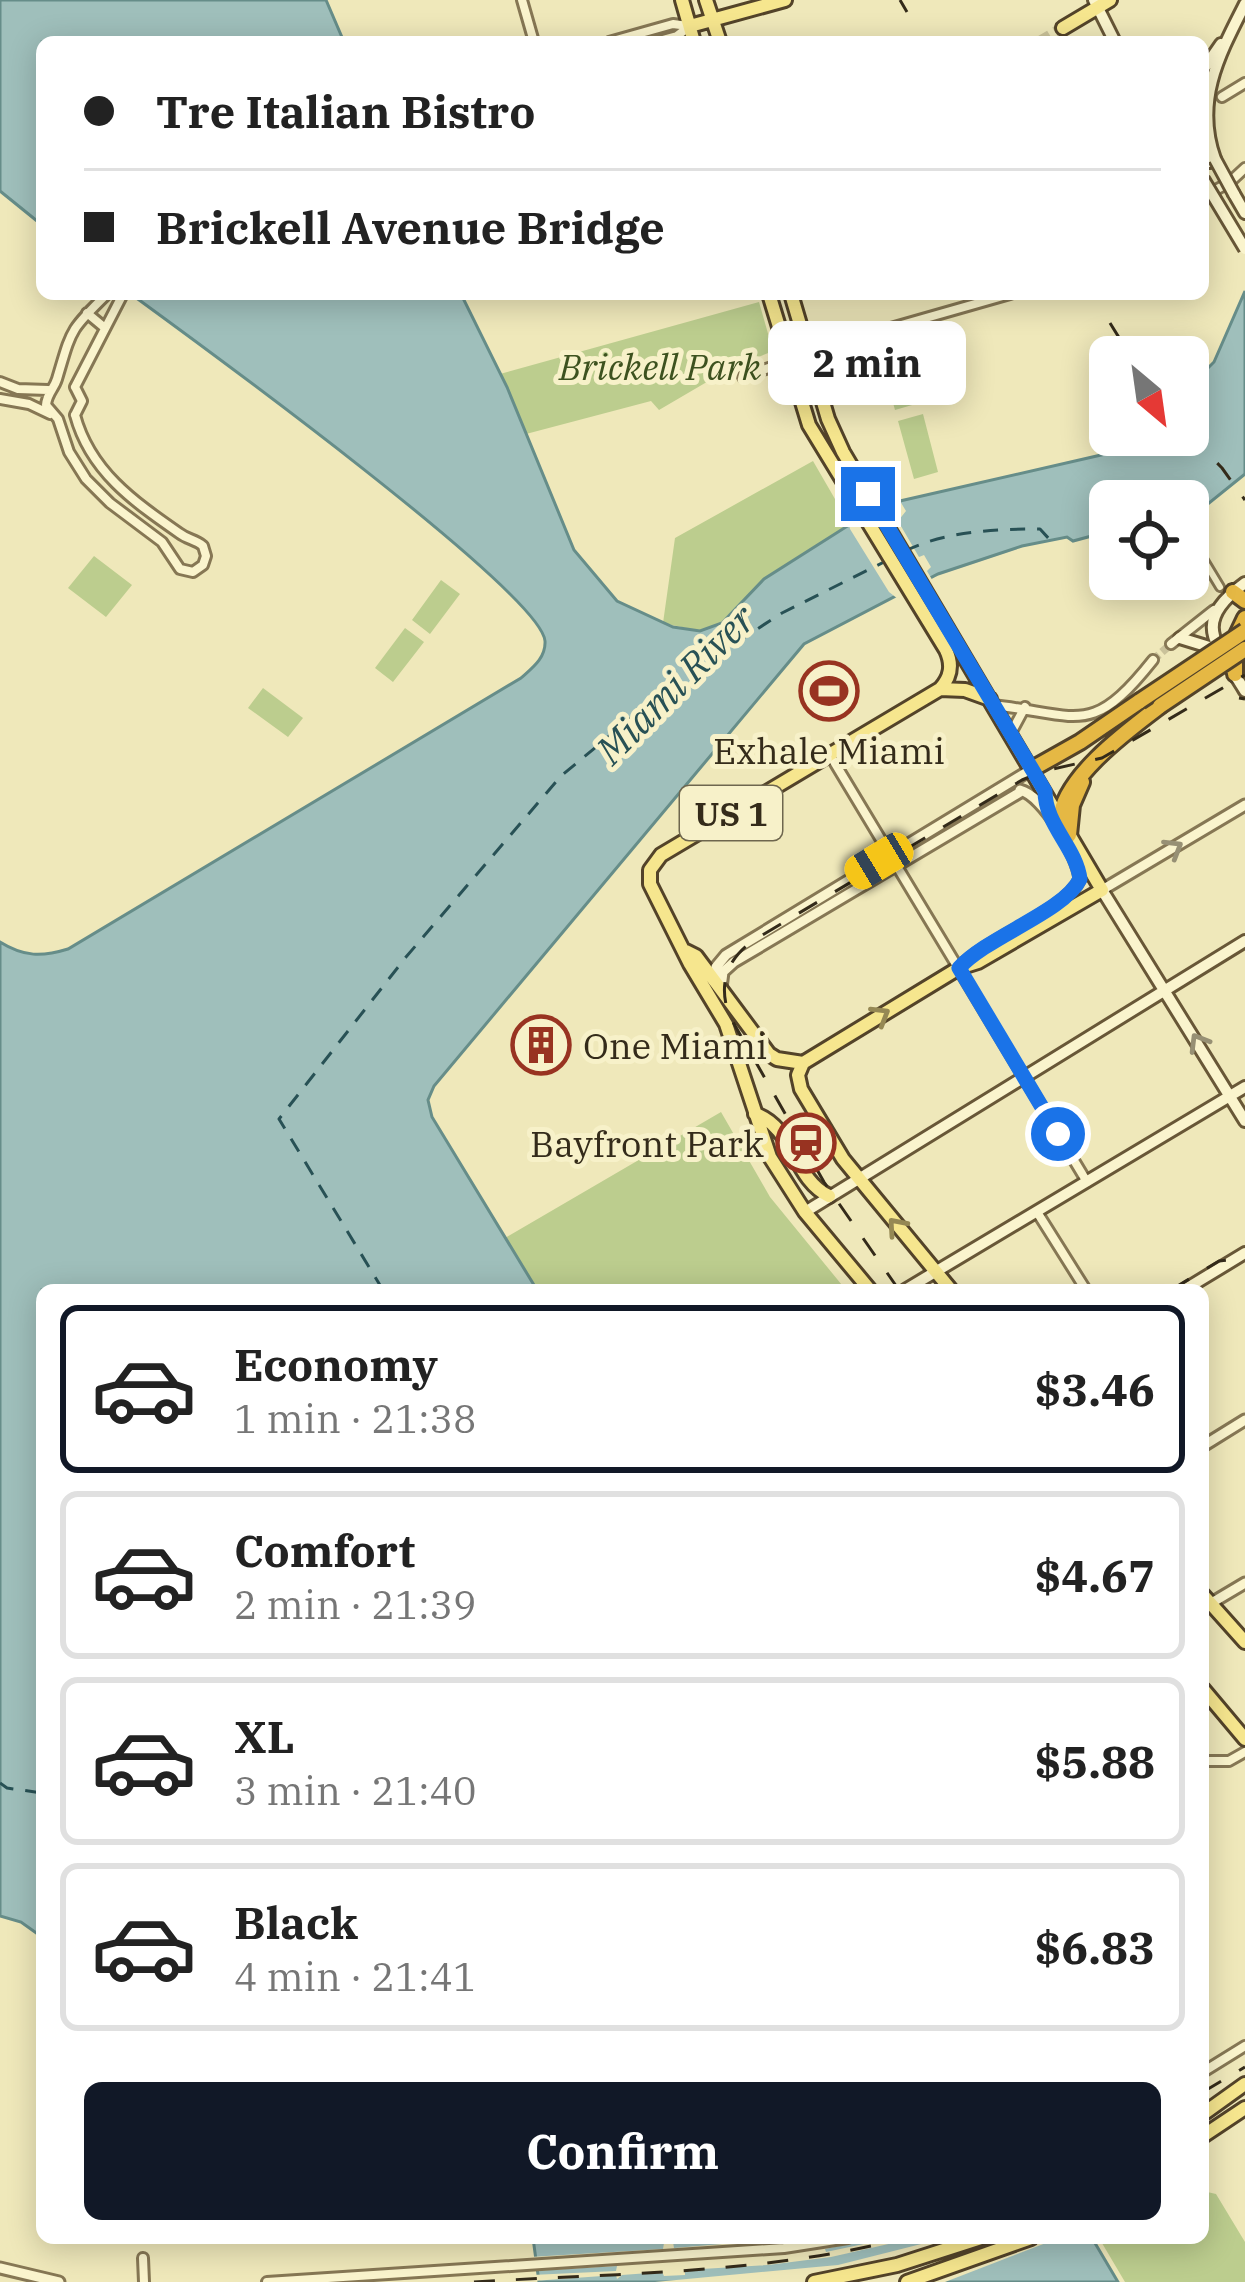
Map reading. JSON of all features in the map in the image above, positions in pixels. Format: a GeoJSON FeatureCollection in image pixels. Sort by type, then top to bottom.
{"type":"FeatureCollection","features":[{"type":"Feature","properties":{"kind":"highway"},"geometry":{"type":"LineString","coordinates":[[1235,674],[1235,638],[1245,618]]}},
{"type":"Feature","properties":{"kind":"highway"},"geometry":{"type":"LineString","coordinates":[[1032,770],[1096,733],[1245,632]]}},
{"type":"Feature","properties":{"kind":"highway"},"geometry":{"type":"LineString","coordinates":[[1053,815],[1108,748],[1160,706],[1245,650]]}},
{"type":"Feature","properties":{"kind":"highway"},"geometry":{"type":"LineString","coordinates":[[1069,835],[1072,806],[1083,777]]}},
{"type":"Feature","properties":{"kind":"main road"},"geometry":{"type":"LineString","coordinates":[[682,0],[692,36]]}},
{"type":"Feature","properties":{"kind":"main road"},"geometry":{"type":"LineString","coordinates":[[706,0],[718,36]]}},
{"type":"Feature","properties":{"kind":"main road"},"geometry":{"type":"LineString","coordinates":[[690,26],[785,0]]}},
{"type":"Feature","properties":{"kind":"main road"},"geometry":{"type":"LineString","coordinates":[[1063,28],[1100,2],[1113,36]]}},
{"type":"Feature","properties":{"kind":"main road"},"geometry":{"type":"LineString","coordinates":[[1209,89],[1245,4]]}},
{"type":"Feature","properties":{"kind":"main road"},"geometry":{"type":"LineString","coordinates":[[1209,62],[1231,33]]}},
{"type":"Feature","properties":{"kind":"main road"},"geometry":{"type":"LineString","coordinates":[[1209,157],[1245,213]]}},
{"type":"Feature","properties":{"kind":"main road"},"geometry":{"type":"LineString","coordinates":[[1209,189],[1245,249]]}},
{"type":"Feature","properties":{"kind":"main road"},"geometry":{"type":"LineString","coordinates":[[771,300],[809,425],[835,472],[992,702],[1045,791],[1053,815],[1245,1120]]}},
{"type":"Feature","properties":{"kind":"main road"},"geometry":{"type":"LineString","coordinates":[[793,300],[828,419],[940,627],[950,662],[950,675],[940,689]]}},
{"type":"Feature","properties":{"kind":"main road"},"geometry":{"type":"LineString","coordinates":[[1236,590],[1215,609],[1212,632],[1245,691]]}},
{"type":"Feature","properties":{"kind":"main road"},"geometry":{"type":"LineString","coordinates":[[1180,637],[1222,652]]}},
{"type":"Feature","properties":{"kind":"main road"},"geometry":{"type":"LineString","coordinates":[[940,689],[965,690],[992,702]]}},
{"type":"Feature","properties":{"kind":"main road","name":"US 1"},"geometry":{"type":"LineString","coordinates":[[865,1284],[805,1212],[770,1157],[735,1044],[655,900],[650,870],[661,855],[940,689]]}},
{"type":"Feature","properties":{"kind":"main road"},"geometry":{"type":"LineString","coordinates":[[946,1284],[856,1179],[801,1089],[798,1075],[803,1063],[959,968],[978,962],[1102,890]]}},
{"type":"Feature","properties":{"kind":"main road"},"geometry":{"type":"LineString","coordinates":[[805,1212],[1245,940]]}},
{"type":"Feature","properties":{"kind":"main road"},"geometry":{"type":"LineString","coordinates":[[686,951],[696,956],[769,1054],[777,1060],[803,1063]]}},
{"type":"Feature","properties":{"kind":"main road"},"geometry":{"type":"LineString","coordinates":[[718,986],[718,1009]]}},
{"type":"Feature","properties":{"kind":"main road"},"geometry":{"type":"LineString","coordinates":[[915,1284],[1245,1087]]}},
{"type":"Feature","properties":{"kind":"main road"},"geometry":{"type":"LineString","coordinates":[[754,1114],[773,1123],[815,1189],[829,1196]]}},
{"type":"Feature","properties":{"kind":"main road"},"geometry":{"type":"LineString","coordinates":[[1194,1284],[1245,1253]]}},
{"type":"Feature","properties":{"kind":"main road"},"geometry":{"type":"LineString","coordinates":[[1209,1605],[1245,1642]]}},
{"type":"Feature","properties":{"kind":"main road"},"geometry":{"type":"LineString","coordinates":[[1209,1696],[1245,1739]]}},
{"type":"Feature","properties":{"kind":"main road"},"geometry":{"type":"LineString","coordinates":[[1209,2110],[1245,2084]]}},
{"type":"Feature","properties":{"kind":"main road"},"geometry":{"type":"LineString","coordinates":[[1209,2132],[1245,2108]]}},
{"type":"Feature","properties":{"kind":"main road"},"geometry":{"type":"LineString","coordinates":[[814,2282],[897,2265],[962,2244]]}},
{"type":"Feature","properties":{"kind":"main road"},"geometry":{"type":"LineString","coordinates":[[907,2282],[1014,2244]]}},
{"type":"Feature","properties":{"kind":"street"},"geometry":{"type":"LineString","coordinates":[[523,0],[532,36]]}},
{"type":"Feature","properties":{"kind":"street"},"geometry":{"type":"LineString","coordinates":[[630,36],[673,24],[690,26]]}},
{"type":"Feature","properties":{"kind":"street"},"geometry":{"type":"LineString","coordinates":[[677,36],[690,26]]}},
{"type":"Feature","properties":{"kind":"street"},"geometry":{"type":"LineString","coordinates":[[1222,97],[1245,83]]}},
{"type":"Feature","properties":{"kind":"street"},"geometry":{"type":"LineString","coordinates":[[1209,194],[1245,168]]}},
{"type":"Feature","properties":{"kind":"street"},"geometry":{"type":"LineString","coordinates":[[75,387],[82,400],[75,415],[86,448],[103,472],[203,546],[203,566],[185,572],[173,555],[91,484],[69,452],[46,401],[65,343],[101,300]]}},
{"type":"Feature","properties":{"kind":"street"},"geometry":{"type":"LineString","coordinates":[[75,387],[120,300]]}},
{"type":"Feature","properties":{"kind":"street"},"geometry":{"type":"LineString","coordinates":[[743,377],[808,351],[989,300]]}},
{"type":"Feature","properties":{"kind":"street"},"geometry":{"type":"LineString","coordinates":[[87,313],[105,328]]}},
{"type":"Feature","properties":{"kind":"street"},"geometry":{"type":"LineString","coordinates":[[0,382],[18,389],[75,387]]}},
{"type":"Feature","properties":{"kind":"street"},"geometry":{"type":"LineString","coordinates":[[0,399],[29,404],[55,417],[75,415]]}},
{"type":"Feature","properties":{"kind":"street"},"geometry":{"type":"LineString","coordinates":[[173,555],[176,545],[187,538]]}},
{"type":"Feature","properties":{"kind":"street"},"geometry":{"type":"LineString","coordinates":[[1209,558],[1236,590]]}},
{"type":"Feature","properties":{"kind":"street"},"geometry":{"type":"LineString","coordinates":[[1180,637],[1215,609]]}},
{"type":"Feature","properties":{"kind":"street"},"geometry":{"type":"LineString","coordinates":[[992,702],[1070,718],[1092,715],[1131,687],[1153,660]]}},
{"type":"Feature","properties":{"kind":"street"},"geometry":{"type":"LineString","coordinates":[[1010,734],[1025,707]]}},
{"type":"Feature","properties":{"kind":"street"},"geometry":{"type":"LineString","coordinates":[[829,754],[1087,1182]]}},
{"type":"Feature","properties":{"kind":"street"},"geometry":{"type":"LineString","coordinates":[[718,986],[716,967],[726,955],[1032,770]]}},
{"type":"Feature","properties":{"kind":"street"},"geometry":{"type":"LineString","coordinates":[[959,968],[974,952],[1069,896],[1080,879],[1053,815],[1032,794],[1005,785]]}},
{"type":"Feature","properties":{"kind":"street"},"geometry":{"type":"LineString","coordinates":[[718,986],[732,963],[1022,791]]}},
{"type":"Feature","properties":{"kind":"street"},"geometry":{"type":"LineString","coordinates":[[1102,890],[1245,805]]}},
{"type":"Feature","properties":{"kind":"street"},"geometry":{"type":"LineString","coordinates":[[1037,1212],[1082,1284]]}},
{"type":"Feature","properties":{"kind":"street"},"geometry":{"type":"LineString","coordinates":[[1209,1442],[1245,1420]]}},
{"type":"Feature","properties":{"kind":"street"},"geometry":{"type":"LineString","coordinates":[[1209,1600],[1245,1582]]}},
{"type":"Feature","properties":{"kind":"street"},"geometry":{"type":"LineString","coordinates":[[1209,1761],[1229,1760],[1245,1752]]}},
{"type":"Feature","properties":{"kind":"street"},"geometry":{"type":"LineString","coordinates":[[1209,2068],[1245,2046]]}},
{"type":"Feature","properties":{"kind":"street"},"geometry":{"type":"LineString","coordinates":[[267,2282],[810,2244]]}},
{"type":"Feature","properties":{"kind":"street"},"geometry":{"type":"LineString","coordinates":[[143,2258],[144,2282]]}},
{"type":"Feature","properties":{"kind":"street"},"geometry":{"type":"LineString","coordinates":[[0,2268],[59,2282]]}},
{"type":"Feature","properties":{"kind":"green space","name":"Brickell Park"},"geometry":{"type":"Polygon","coordinates":[[[759,302],[773,351],[729,369],[659,410],[651,401],[526,434],[500,374],[759,302]]]}},
{"type":"Feature","properties":{"kind":"green space"},"geometry":{"type":"Polygon","coordinates":[[[906,353],[919,403],[895,410],[881,360],[906,353]]]}},
{"type":"Feature","properties":{"kind":"green space"},"geometry":{"type":"Polygon","coordinates":[[[923,414],[938,472],[914,479],[898,421],[923,414]]]}},
{"type":"Feature","properties":{"kind":"green space"},"geometry":{"type":"Polygon","coordinates":[[[813,461],[850,525],[764,579],[717,626],[700,631],[663,623],[675,538],[813,461]]]}},
{"type":"Feature","properties":{"kind":"green space"},"geometry":{"type":"Polygon","coordinates":[[[94,556],[132,585],[106,617],[68,588],[94,556]]]}},
{"type":"Feature","properties":{"kind":"green space"},"geometry":{"type":"Polygon","coordinates":[[[441,580],[460,594],[430,634],[412,620],[441,580]]]}},
{"type":"Feature","properties":{"kind":"green space"},"geometry":{"type":"Polygon","coordinates":[[[405,628],[424,642],[393,682],[375,668],[405,628]]]}},
{"type":"Feature","properties":{"kind":"green space"},"geometry":{"type":"Polygon","coordinates":[[[263,688],[303,718],[288,737],[248,708],[263,688]]]}},
{"type":"Feature","properties":{"kind":"green space","name":"Bayfront Park"},"geometry":{"type":"Polygon","coordinates":[[[721,1112],[770,1197],[841,1284],[533,1284],[505,1238],[721,1112]]]}},
{"type":"Feature","properties":{"kind":"green space"},"geometry":{"type":"Polygon","coordinates":[[[1209,2192],[1216,2194],[1245,2242],[1245,2282],[1125,2282],[1103,2244],[1209,2244],[1209,2192]]]}},
{"type":"Feature","properties":{"kind":"water"},"geometry":{"type":"Polygon","coordinates":[[[0,0],[326,0],[341,36],[36,36],[36,220],[0,191],[0,0]]]}},
{"type":"Feature","properties":{"kind":"water","name":"Miami River"},"geometry":{"type":"Polygon","coordinates":[[[1245,291],[1245,474],[1209,503],[1209,480],[1089,480],[1089,537],[1022,546],[938,574],[804,644],[434,1086],[428,1100],[432,1117],[533,1284],[36,1284],[36,1933],[0,1916],[0,942],[33,954],[68,949],[521,678],[538,662],[545,647],[528,614],[428,521],[139,300],[464,300],[507,387],[574,550],[617,601],[673,627],[700,631],[722,623],[764,579],[849,525],[900,501],[1097,456],[1209,456],[1209,367],[1245,291]]]}},
{"type":"Feature","properties":{"kind":"water"},"geometry":{"type":"Polygon","coordinates":[[[534,2244],[1096,2244],[1118,2282],[539,2282],[534,2244]]]}},
{"type":"Feature","properties":{"kind":"pier"},"geometry":{"type":"Polygon","coordinates":[[[900,501],[906,511],[898,521],[919,557],[924,555],[931,567],[927,571],[934,583],[898,599],[889,592],[848,519],[900,501]]]}},
{"type":"Feature","properties":{"kind":"pier"},"geometry":{"type":"Polygon","coordinates":[[[664,2244],[674,2248],[849,2244],[826,2252],[888,2244],[831,2257],[685,2270],[685,2275],[664,2276],[662,2272],[617,2279],[616,2275],[533,2281],[532,2275],[616,2271],[617,2266],[532,2271],[530,2257],[663,2249],[664,2244]]]}},
{"type":"Feature","properties":{"kind":"pier"},"geometry":{"type":"Polygon","coordinates":[[[921,2244],[1043,2244],[945,2282],[655,2282],[838,2265],[921,2244]]]}},
{"type":"Feature","properties":{"kind":"ferry route"},"geometry":{"type":"LineString","coordinates":[[905,551],[937,539],[988,531],[1040,529],[1051,541]]}},
{"type":"Feature","properties":{"kind":"ferry route"},"geometry":{"type":"LineString","coordinates":[[379,1284],[279,1119],[406,957],[561,776],[672,684],[782,613],[886,561]]}},
{"type":"Feature","properties":{"kind":"ferry route"},"geometry":{"type":"LineString","coordinates":[[0,1783],[36,1792]]}},
{"type":"Feature","properties":{"kind":"tunnel"},"geometry":{"type":"LineString","coordinates":[[1050,36],[1063,28]]}},
{"type":"Feature","properties":{"kind":"tunnel"},"geometry":{"type":"LineString","coordinates":[[1153,660],[1171,644]]}},
{"type":"Feature","properties":{"kind":"railway"},"geometry":{"type":"LineString","coordinates":[[900,0],[907,12]]}},
{"type":"Feature","properties":{"kind":"railway"},"geometry":{"type":"LineString","coordinates":[[1110,323],[1118,336]]}},
{"type":"Feature","properties":{"kind":"railway"},"geometry":{"type":"LineString","coordinates":[[1209,455],[1245,500]]}},
{"type":"Feature","properties":{"kind":"railway"},"geometry":{"type":"LineString","coordinates":[[895,1284],[824,1182],[729,1015],[724,992],[731,964],[754,940],[1022,780],[1102,758],[1245,675]]}},
{"type":"Feature","properties":{"kind":"railway"},"geometry":{"type":"LineString","coordinates":[[1239,698],[1245,699]]}},
{"type":"Feature","properties":{"kind":"railway"},"geometry":{"type":"LineString","coordinates":[[1181,1284],[1219,1261],[1245,1258]]}},
{"type":"Feature","properties":{"kind":"railway"},"geometry":{"type":"LineString","coordinates":[[1209,2088],[1245,2067]]}},
{"type":"Feature","properties":{"kind":"railway"},"geometry":{"type":"LineString","coordinates":[[474,2282],[745,2265],[878,2244]]}},
{"type":"Feature","properties":{"kind":"place","name":"Exhale Miami"},"geometry":{"type":"Point","coordinates":[829,691]}},
{"type":"Feature","properties":{"kind":"place","name":"One Miami"},"geometry":{"type":"Point","coordinates":[541,1045]}},
{"type":"Feature","properties":{"kind":"place","name":"Bayfront Park"},"geometry":{"type":"Point","coordinates":[806,1143]}},
{"type":"Feature","properties":{"kind":"route"},"geometry":{"type":"LineString","coordinates":[[868,494],[1045,791],[1046,810],[1078,868],[1080,879],[1069,896],[974,952],[959,968],[1058,1134]]}}]}
